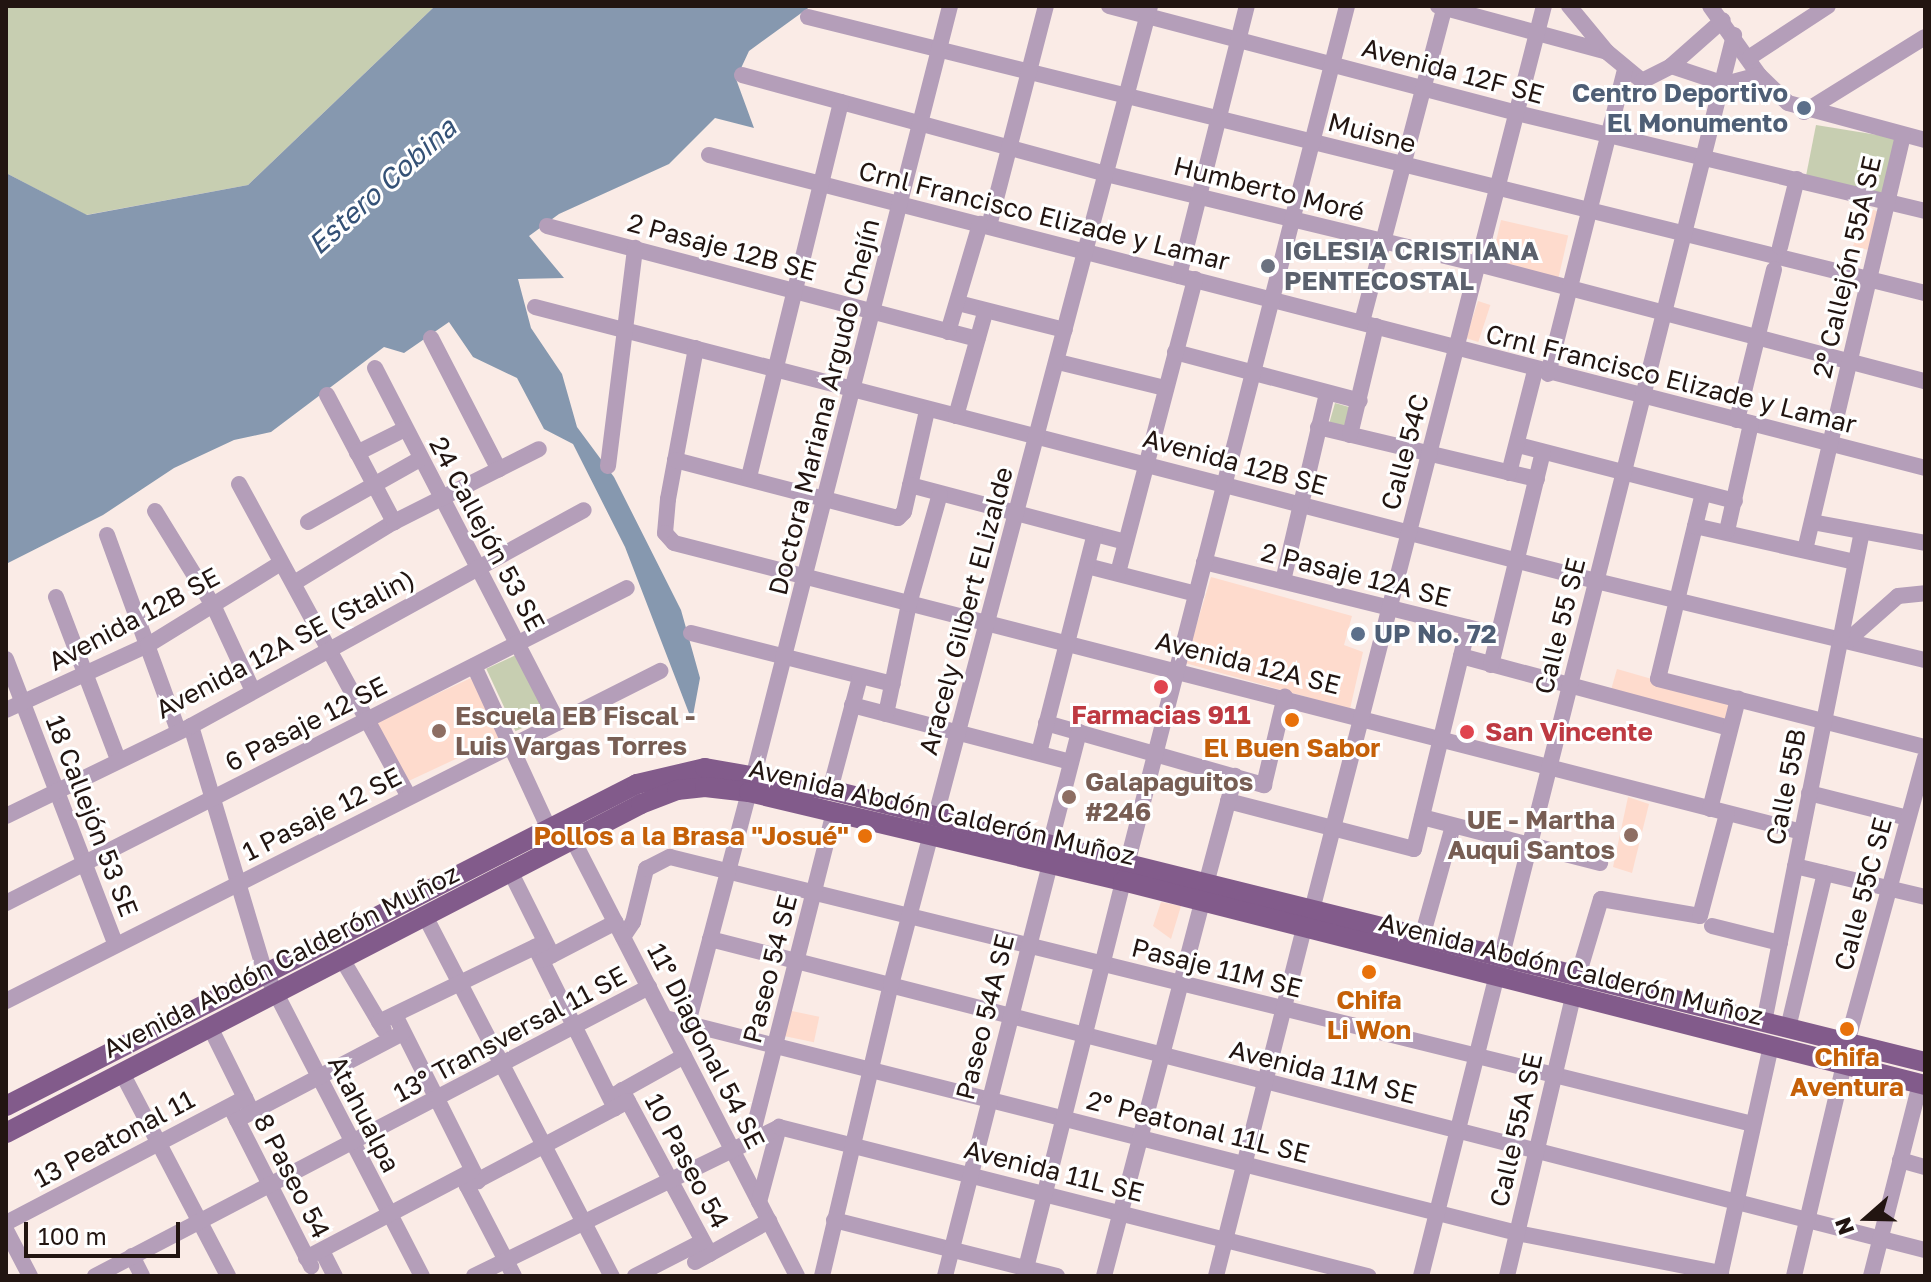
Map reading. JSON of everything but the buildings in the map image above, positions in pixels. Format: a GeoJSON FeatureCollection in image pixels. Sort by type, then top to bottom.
{"type":"FeatureCollection","features":[{"type":"Feature","properties":{"kind":"main road","name":"Avenida Abdón Calderón Muñoz"},"geometry":{"type":"LineString","coordinates":[[7,1102],[663,774],[705,768],[834,812],[933,826],[1050,854],[1120,875],[1498,966],[1575,986],[1771,1046],[1922,1085]]}},
{"type":"Feature","properties":{"kind":"main road","name":"Avenida Abdón Calderón Muñoz"},"geometry":{"type":"LineString","coordinates":[[6,1133],[572,838],[667,793],[751,783],[830,790],[933,826]]}},
{"type":"Feature","properties":{"kind":"main road","name":"Avenida Abdón Calderón Muñoz"},"geometry":{"type":"LineString","coordinates":[[1308,919],[1422,937],[1498,966]]}},
{"type":"Feature","properties":{"kind":"main road","name":"Avenida Abdón Calderón Muñoz"},"geometry":{"type":"LineString","coordinates":[[1575,986],[1764,1022],[1925,1062]]}},
{"type":"Feature","properties":{"kind":"street","name":"Doctora Mariana Argudo Chejín"},"geometry":{"type":"LineString","coordinates":[[688,1023],[923,124],[950,6]]}},
{"type":"Feature","properties":{"kind":"street"},"geometry":{"type":"LineString","coordinates":[[948,332],[1011,148],[1046,6]]}},
{"type":"Feature","properties":{"kind":"street","name":"Avenida 12F SE"},"geometry":{"type":"LineString","coordinates":[[1109,6],[1149,11],[1239,39],[1517,113],[1925,211]]}},
{"type":"Feature","properties":{"kind":"street"},"geometry":{"type":"LineString","coordinates":[[1118,573],[1175,352],[1200,196],[1247,6]]}},
{"type":"Feature","properties":{"kind":"street"},"geometry":{"type":"LineString","coordinates":[[1026,1271],[1049,1193],[1063,1118],[1102,964],[1120,875],[1255,373],[1347,6]]}},
{"type":"Feature","properties":{"kind":"street","name":"Calle 54C"},"geometry":{"type":"LineString","coordinates":[[1216,1276],[1388,607],[1431,454],[1544,6]]}},
{"type":"Feature","properties":{"kind":"street"},"geometry":{"type":"LineString","coordinates":[[1569,6],[1607,52],[1640,81],[1671,66],[1723,20]]}},
{"type":"Feature","properties":{"kind":"street"},"geometry":{"type":"LineString","coordinates":[[1710,6],[1750,57],[1759,75],[1788,103],[1804,112],[1925,140]]}},
{"type":"Feature","properties":{"kind":"street"},"geometry":{"type":"LineString","coordinates":[[1750,57],[1828,6]]}},
{"type":"Feature","properties":{"kind":"street"},"geometry":{"type":"LineString","coordinates":[[1350,435],[1360,401],[1383,241],[1426,89],[1442,7],[1607,52]]}},
{"type":"Feature","properties":{"kind":"street","name":"Aracely Gilbert ELizalde"},"geometry":{"type":"LineString","coordinates":[[822,1276],[891,985],[958,731],[989,627],[1015,515],[1149,11]]}},
{"type":"Feature","properties":{"kind":"street","name":"Muisne"},"geometry":{"type":"LineString","coordinates":[[808,17],[1925,293]]}},
{"type":"Feature","properties":{"kind":"street","name":"Calle 55 SE"},"geometry":{"type":"LineString","coordinates":[[1421,1276],[1703,158],[1725,84],[1734,35]]}},
{"type":"Feature","properties":{"kind":"street"},"geometry":{"type":"LineString","coordinates":[[1804,112],[1920,44]]}},
{"type":"Feature","properties":{"kind":"street"},"geometry":{"type":"LineString","coordinates":[[1671,66],[1725,84],[1759,75]]}},
{"type":"Feature","properties":{"kind":"street"},"geometry":{"type":"LineString","coordinates":[[1509,473],[1572,288],[1625,69]]}},
{"type":"Feature","properties":{"kind":"street","name":"Humberto Moré"},"geometry":{"type":"LineString","coordinates":[[742,75],[1106,174],[1478,264],[1758,341],[1925,381]]}},
{"type":"Feature","properties":{"kind":"street"},"geometry":{"type":"LineString","coordinates":[[749,477],[817,184],[841,102]]}},
{"type":"Feature","properties":{"kind":"street","name":"2º Callejón 55A SE"},"geometry":{"type":"LineString","coordinates":[[1805,550],[1833,444],[1849,361],[1903,135]]}},
{"type":"Feature","properties":{"kind":"street","name":"Crnl Francisco Elizade y Lamar"},"geometry":{"type":"LineString","coordinates":[[709,155],[1273,298],[1541,372],[1833,444],[1924,463]]}},
{"type":"Feature","properties":{"kind":"street"},"geometry":{"type":"LineString","coordinates":[[1780,247],[1797,179]]}},
{"type":"Feature","properties":{"kind":"street","name":"2 Pasaje 12B SE"},"geometry":{"type":"LineString","coordinates":[[547,226],[977,339]]}},
{"type":"Feature","properties":{"kind":"street"},"geometry":{"type":"LineString","coordinates":[[608,466],[635,248]]}},
{"type":"Feature","properties":{"kind":"street"},"geometry":{"type":"LineString","coordinates":[[1727,531],[1735,501],[1758,341],[1774,269]]}},
{"type":"Feature","properties":{"kind":"street"},"geometry":{"type":"LineString","coordinates":[[958,303],[985,313],[1065,330]]}},
{"type":"Feature","properties":{"kind":"street","name":"Avenida 12B SE"},"geometry":{"type":"LineString","coordinates":[[535,307],[623,326],[853,392],[1225,482],[1596,581],[1925,660]]}},
{"type":"Feature","properties":{"kind":"street"},"geometry":{"type":"LineString","coordinates":[[956,416],[985,313]]}},
{"type":"Feature","properties":{"kind":"street"},"geometry":{"type":"LineString","coordinates":[[431,338],[499,470]]}},
{"type":"Feature","properties":{"kind":"street"},"geometry":{"type":"LineString","coordinates":[[696,348],[675,460],[826,496],[898,518],[910,485],[927,411]]}},
{"type":"Feature","properties":{"kind":"street"},"geometry":{"type":"LineString","coordinates":[[1175,352],[1360,401]]}},
{"type":"Feature","properties":{"kind":"street"},"geometry":{"type":"LineString","coordinates":[[1058,362],[1165,388]]}},
{"type":"Feature","properties":{"kind":"street","name":"24 Callejón 53 SE"},"geometry":{"type":"LineString","coordinates":[[375,368],[558,722]]}},
{"type":"Feature","properties":{"kind":"street"},"geometry":{"type":"LineString","coordinates":[[1283,581],[1327,393]]}},
{"type":"Feature","properties":{"kind":"street"},"geometry":{"type":"LineString","coordinates":[[327,395],[394,522]]}},
{"type":"Feature","properties":{"kind":"street"},"geometry":{"type":"LineString","coordinates":[[1318,427],[1537,479]]}},
{"type":"Feature","properties":{"kind":"street"},"geometry":{"type":"LineString","coordinates":[[357,453],[405,429]]}},
{"type":"Feature","properties":{"kind":"street"},"geometry":{"type":"LineString","coordinates":[[1518,445],[1735,501]]}},
{"type":"Feature","properties":{"kind":"street"},"geometry":{"type":"LineString","coordinates":[[294,583],[394,522],[539,449]]}},
{"type":"Feature","properties":{"kind":"street"},"geometry":{"type":"LineString","coordinates":[[1491,665],[1496,634],[1543,452]]}},
{"type":"Feature","properties":{"kind":"street"},"geometry":{"type":"LineString","coordinates":[[308,522],[420,459]]}},
{"type":"Feature","properties":{"kind":"street","name":"Avenida 12A SE"},"geometry":{"type":"LineString","coordinates":[[675,460],[665,533],[681,545],[806,575],[1067,647],[1177,668],[1548,770],[1802,832]]}},
{"type":"Feature","properties":{"kind":"street"},"geometry":{"type":"LineString","coordinates":[[239,484],[409,797]]}},
{"type":"Feature","properties":{"kind":"street"},"geometry":{"type":"LineString","coordinates":[[910,485],[1126,542]]}},
{"type":"Feature","properties":{"kind":"street"},"geometry":{"type":"LineString","coordinates":[[1703,493],[1658,679],[1925,747]]}},
{"type":"Feature","properties":{"kind":"street"},"geometry":{"type":"LineString","coordinates":[[886,714],[909,604],[940,494]]}},
{"type":"Feature","properties":{"kind":"street","name":"Avenida 12A SE (Stalin)"},"geometry":{"type":"LineString","coordinates":[[6,816],[56,788],[185,728],[584,510]]}},
{"type":"Feature","properties":{"kind":"street"},"geometry":{"type":"LineString","coordinates":[[155,511],[214,607],[253,691]]}},
{"type":"Feature","properties":{"kind":"street"},"geometry":{"type":"LineString","coordinates":[[1812,522],[1925,543]]}},
{"type":"Feature","properties":{"kind":"street"},"geometry":{"type":"LineString","coordinates":[[1695,526],[1855,562]]}},
{"type":"Feature","properties":{"kind":"street","name":"Calle 55B"},"geometry":{"type":"LineString","coordinates":[[1764,1022],[1862,533]]}},
{"type":"Feature","properties":{"kind":"street"},"geometry":{"type":"LineString","coordinates":[[1039,753],[1095,534]]}},
{"type":"Feature","properties":{"kind":"street","name":"Atahualpa"},"geometry":{"type":"LineString","coordinates":[[107,535],[148,645],[213,799],[265,972],[422,1276]]}},
{"type":"Feature","properties":{"kind":"street","name":"2 Pasaje 12A SE"},"geometry":{"type":"LineString","coordinates":[[1204,562],[1496,634]]}},
{"type":"Feature","properties":{"kind":"street","name":"Avenida 12B SE"},"geometry":{"type":"LineString","coordinates":[[6,710],[84,677],[148,645],[281,563]]}},
{"type":"Feature","properties":{"kind":"street"},"geometry":{"type":"LineString","coordinates":[[1087,566],[1196,594]]}},
{"type":"Feature","properties":{"kind":"street","name":"6 Pasaje 12 SE"},"geometry":{"type":"LineString","coordinates":[[6,903],[627,588]]}},
{"type":"Feature","properties":{"kind":"street"},"geometry":{"type":"LineString","coordinates":[[1843,640],[1898,596],[1925,593]]}},
{"type":"Feature","properties":{"kind":"street"},"geometry":{"type":"LineString","coordinates":[[56,597],[84,677],[118,759]]}},
{"type":"Feature","properties":{"kind":"street"},"geometry":{"type":"LineString","coordinates":[[1228,801],[1414,849],[1468,627]]}},
{"type":"Feature","properties":{"kind":"street"},"geometry":{"type":"LineString","coordinates":[[691,633],[893,684]]}},
{"type":"Feature","properties":{"kind":"street"},"geometry":{"type":"LineString","coordinates":[[1461,656],[1729,728]]}},
{"type":"Feature","properties":{"kind":"street","name":"18 Callejón 53 SE"},"geometry":{"type":"LineString","coordinates":[[6,659],[116,945]]}},
{"type":"Feature","properties":{"kind":"street"},"geometry":{"type":"LineString","coordinates":[[474,666],[549,829]]}},
{"type":"Feature","properties":{"kind":"street","name":"1 Pasaje 12 SE"},"geometry":{"type":"LineString","coordinates":[[6,1001],[660,671]]}},
{"type":"Feature","properties":{"kind":"street"},"geometry":{"type":"LineString","coordinates":[[830,790],[860,677]]}},
{"type":"Feature","properties":{"kind":"street"},"geometry":{"type":"LineString","coordinates":[[1046,723],[1264,785],[1285,696]]}},
{"type":"Feature","properties":{"kind":"street"},"geometry":{"type":"LineString","coordinates":[[1738,699],[1729,728],[1706,921],[1780,943]]}},
{"type":"Feature","properties":{"kind":"street"},"geometry":{"type":"LineString","coordinates":[[852,705],[1071,762]]}},
{"type":"Feature","properties":{"kind":"street","name":"Paseo 54A SE"},"geometry":{"type":"LineString","coordinates":[[945,1276],[1079,732]]}},
{"type":"Feature","properties":{"kind":"street","name":"Calle 55C SE"},"geometry":{"type":"LineString","coordinates":[[1847,1043],[1925,758]]}},
{"type":"Feature","properties":{"kind":"street"},"geometry":{"type":"LineString","coordinates":[[1104,1276],[1117,1211],[1235,776]]}},
{"type":"Feature","properties":{"kind":"street"},"geometry":{"type":"LineString","coordinates":[[1809,793],[1908,818]]}},
{"type":"Feature","properties":{"kind":"street","name":"Paseo 54 SE"},"geometry":{"type":"LineString","coordinates":[[752,1136],[834,812]]}},
{"type":"Feature","properties":{"kind":"street"},"geometry":{"type":"LineString","coordinates":[[1422,817],[1600,863]]}},
{"type":"Feature","properties":{"kind":"street"},"geometry":{"type":"LineString","coordinates":[[1422,937],[1453,826]]}},
{"type":"Feature","properties":{"kind":"street","name":"11° Diagonal 54 SE"},"geometry":{"type":"LineString","coordinates":[[572,838],[797,1276]]}},
{"type":"Feature","properties":{"kind":"street","name":"Pasaje 11M SE"},"geometry":{"type":"LineString","coordinates":[[619,930],[633,922],[646,869],[670,857],[1753,1124]]}},
{"type":"Feature","properties":{"kind":"street"},"geometry":{"type":"LineString","coordinates":[[1795,866],[1925,897]]}},
{"type":"Feature","properties":{"kind":"street","name":"10 Paseo 54"},"geometry":{"type":"LineString","coordinates":[[510,871],[575,1027],[669,1178],[699,1256]]}},
{"type":"Feature","properties":{"kind":"street"},"geometry":{"type":"LineString","coordinates":[[1788,1028],[1825,873]]}},
{"type":"Feature","properties":{"kind":"street","name":"Calle 55A SE"},"geometry":{"type":"LineString","coordinates":[[1507,1276],[1534,1150],[1597,902],[1605,898],[1706,921]]}},
{"type":"Feature","properties":{"kind":"street"},"geometry":{"type":"LineString","coordinates":[[425,916],[612,1276]]}},
{"type":"Feature","properties":{"kind":"street"},"geometry":{"type":"LineString","coordinates":[[387,1019],[459,983],[543,951],[619,930]]}},
{"type":"Feature","properties":{"kind":"street","name":"Avenida 11M SE"},"geometry":{"type":"LineString","coordinates":[[710,939],[1734,1201],[1808,1224],[1925,1250]]}},
{"type":"Feature","properties":{"kind":"street"},"geometry":{"type":"LineString","coordinates":[[342,959],[387,1019],[437,1100],[514,1276]]}},
{"type":"Feature","properties":{"kind":"street","name":"13° Transversal 11 SE"},"geometry":{"type":"LineString","coordinates":[[95,1276],[353,1145],[649,987]]}},
{"type":"Feature","properties":{"kind":"street","name":"2° Peatonal 11L SE"},"geometry":{"type":"LineString","coordinates":[[665,1018],[1437,1210],[1517,1233],[1720,1275]]}},
{"type":"Feature","properties":{"kind":"street","name":"8 Paseo 54"},"geometry":{"type":"LineString","coordinates":[[210,1027],[270,1185],[317,1259],[335,1276]]}},
{"type":"Feature","properties":{"kind":"street","name":"13 Peatonal 11"},"geometry":{"type":"LineString","coordinates":[[7,1232],[159,1143],[318,1077],[396,1036]]}},
{"type":"Feature","properties":{"kind":"street"},"geometry":{"type":"LineString","coordinates":[[1720,1275],[1734,1201],[1771,1046]]}},
{"type":"Feature","properties":{"kind":"street"},"geometry":{"type":"LineString","coordinates":[[295,1276],[317,1259],[390,1215],[544,1145],[684,1056]]}},
{"type":"Feature","properties":{"kind":"street"},"geometry":{"type":"LineString","coordinates":[[1794,1276],[1844,1065]]}},
{"type":"Feature","properties":{"kind":"street"},"geometry":{"type":"LineString","coordinates":[[122,1073],[228,1276]]}},
{"type":"Feature","properties":{"kind":"street"},"geometry":{"type":"LineString","coordinates":[[1871,1276],[1922,1085]]}},
{"type":"Feature","properties":{"kind":"street"},"geometry":{"type":"LineString","coordinates":[[474,1276],[752,1136],[779,1127]]}},
{"type":"Feature","properties":{"kind":"street"},"geometry":{"type":"LineString","coordinates":[[759,1202],[779,1127]]}},
{"type":"Feature","properties":{"kind":"street","name":"Avenida 11L SE"},"geometry":{"type":"LineString","coordinates":[[779,1127],[852,1148],[1049,1193],[1368,1276]]}},
{"type":"Feature","properties":{"kind":"street"},"geometry":{"type":"LineString","coordinates":[[1900,1160],[1925,1167]]}},
{"type":"Feature","properties":{"kind":"street"},"geometry":{"type":"LineString","coordinates":[[834,1220],[952,1248],[1026,1271],[1057,1276]]}},
{"type":"Feature","properties":{"kind":"street"},"geometry":{"type":"LineString","coordinates":[[635,1276],[699,1256],[769,1221]]}},
{"type":"Feature","properties":{"kind":"street"},"geometry":{"type":"LineString","coordinates":[[7,1232],[30,1276]]}},
{"type":"Feature","properties":{"kind":"street"},"geometry":{"type":"LineString","coordinates":[[132,1256],[142,1276]]}},
{"type":"Feature","properties":{"kind":"shaded area"},"geometry":{"type":"Polygon","coordinates":[[[1868,208],[1880,212],[1872,251],[1853,246],[1868,208]]]}},
{"type":"Feature","properties":{"kind":"shaded area"},"geometry":{"type":"Polygon","coordinates":[[[1501,220],[1568,236],[1558,279],[1491,264],[1501,220]]]}},
{"type":"Feature","properties":{"kind":"shaded area"},"geometry":{"type":"Polygon","coordinates":[[[1478,301],[1490,305],[1478,342],[1466,338],[1478,301]]]}},
{"type":"Feature","properties":{"kind":"shaded area"},"geometry":{"type":"Polygon","coordinates":[[[1211,577],[1352,616],[1344,645],[1363,652],[1350,709],[1185,663],[1211,577]]]}},
{"type":"Feature","properties":{"kind":"shaded area"},"geometry":{"type":"Polygon","coordinates":[[[1617,669],[1731,702],[1724,726],[1610,693],[1617,669]]]}},
{"type":"Feature","properties":{"kind":"shaded area","name":"Escuela EB Fiscal - Luis Vargas Torres"},"geometry":{"type":"Polygon","coordinates":[[[473,677],[501,738],[404,783],[376,722],[473,677]]]}},
{"type":"Feature","properties":{"kind":"shaded area","name":"UE - Martha Auqui Santos"},"geometry":{"type":"Polygon","coordinates":[[[1628,797],[1649,804],[1632,873],[1613,867],[1628,797]]]}},
{"type":"Feature","properties":{"kind":"shaded area"},"geometry":{"type":"Polygon","coordinates":[[[1161,902],[1181,906],[1171,939],[1153,926],[1161,902]]]}},
{"type":"Feature","properties":{"kind":"shaded area"},"geometry":{"type":"Polygon","coordinates":[[[787,1010],[819,1017],[814,1042],[782,1035],[787,1010]]]}},
{"type":"Feature","properties":{"kind":"green space"},"geometry":{"type":"Polygon","coordinates":[[[6,6],[435,6],[248,185],[86,215],[6,173],[6,6]]]}},
{"type":"Feature","properties":{"kind":"green space"},"geometry":{"type":"Polygon","coordinates":[[[1816,125],[1896,138],[1883,197],[1806,176],[1816,125]]]}},
{"type":"Feature","properties":{"kind":"green space"},"geometry":{"type":"Polygon","coordinates":[[[1335,403],[1353,408],[1347,428],[1329,423],[1335,403]]]}},
{"type":"Feature","properties":{"kind":"green space"},"geometry":{"type":"Polygon","coordinates":[[[518,654],[547,717],[515,731],[486,669],[518,654]]]}},
{"type":"Feature","properties":{"kind":"water","name":"Estero Cobina"},"geometry":{"type":"Polygon","coordinates":[[[435,6],[811,6],[749,51],[736,79],[754,128],[715,118],[669,164],[559,214],[529,236],[564,278],[518,279],[531,328],[562,374],[577,427],[614,477],[681,610],[700,678],[692,721],[625,547],[573,444],[544,429],[517,378],[473,357],[449,322],[404,353],[384,347],[271,432],[234,440],[174,468],[103,515],[6,564],[6,173],[87,215],[248,185],[435,6]]]}},
{"type":"Feature","properties":{"kind":"place","name":"Centro Deportivo El Monumento"},"geometry":{"type":"Point","coordinates":[1804,108]}},
{"type":"Feature","properties":{"kind":"place","name":"IGLESIA CRISTIANA PENTECOSTAL"},"geometry":{"type":"Point","coordinates":[1268,266]}},
{"type":"Feature","properties":{"kind":"place","name":"UP No. 72"},"geometry":{"type":"Point","coordinates":[1358,634]}},
{"type":"Feature","properties":{"kind":"place","name":"Farmacias 911"},"geometry":{"type":"Point","coordinates":[1161,687]}},
{"type":"Feature","properties":{"kind":"place","name":"El Buen Sabor"},"geometry":{"type":"Point","coordinates":[1292,720]}},
{"type":"Feature","properties":{"kind":"place","name":"Escuela EB Fiscal - Luis Vargas Torres"},"geometry":{"type":"Point","coordinates":[439,731]}},
{"type":"Feature","properties":{"kind":"place","name":"San Vincente"},"geometry":{"type":"Point","coordinates":[1467,732]}},
{"type":"Feature","properties":{"kind":"place","name":"Galapaguitos #246"},"geometry":{"type":"Point","coordinates":[1069,797]}},
{"type":"Feature","properties":{"kind":"place","name":"UE - Martha Auqui Santos"},"geometry":{"type":"Point","coordinates":[1631,835]}},
{"type":"Feature","properties":{"kind":"place","name":"Pollos a la Brasa \"Josué\""},"geometry":{"type":"Point","coordinates":[865,836]}},
{"type":"Feature","properties":{"kind":"place","name":"Chifa Li Won"},"geometry":{"type":"Point","coordinates":[1369,972]}},
{"type":"Feature","properties":{"kind":"place","name":"Chifa Aventura"},"geometry":{"type":"Point","coordinates":[1847,1029]}}]}
